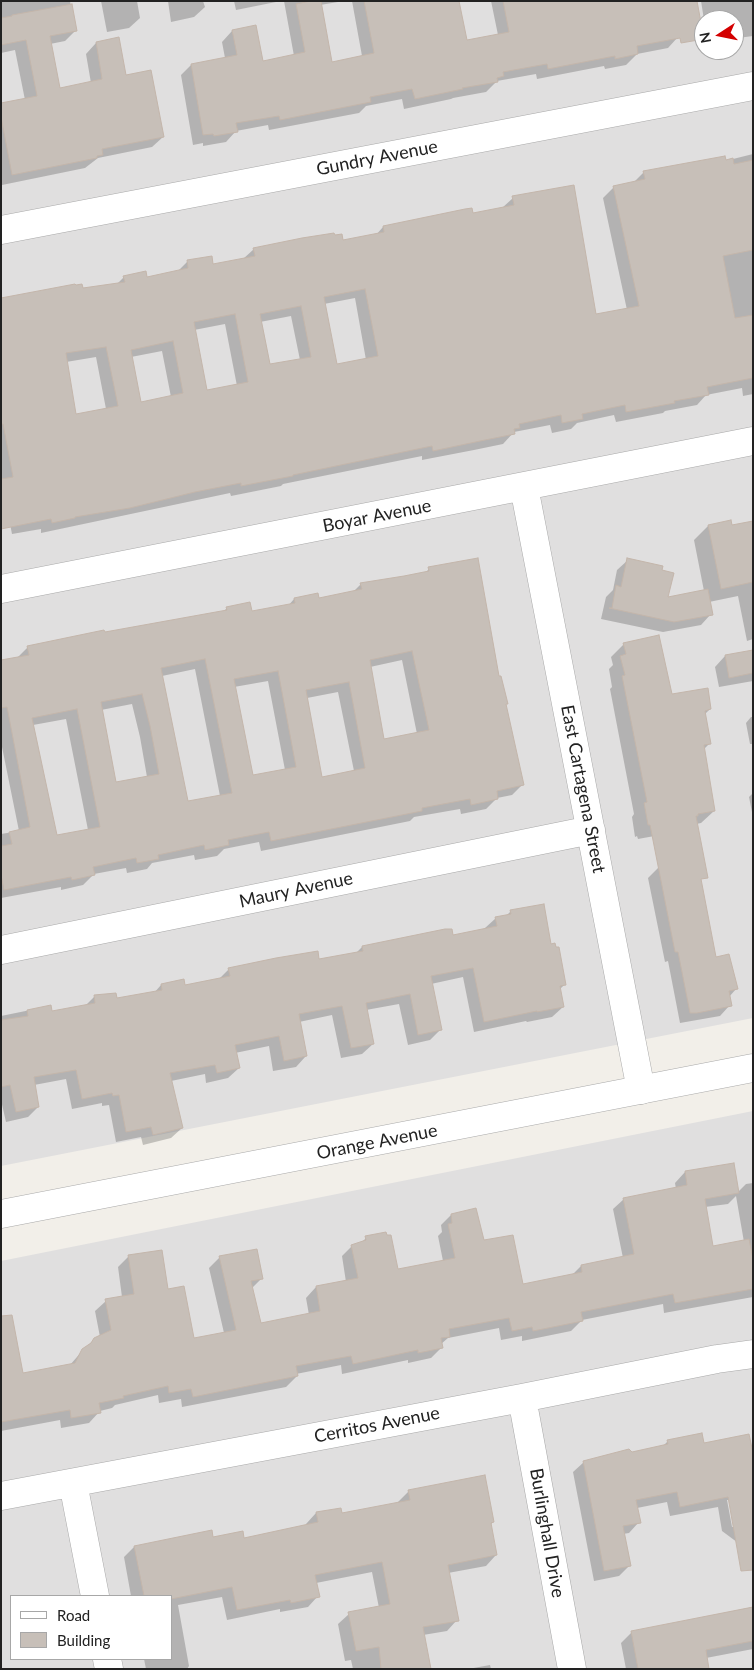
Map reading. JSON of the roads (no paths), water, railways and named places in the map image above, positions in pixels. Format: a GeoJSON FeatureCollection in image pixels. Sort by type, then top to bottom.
{"type":"FeatureCollection","features":[{"type":"Feature","properties":{"kind":"street","name":"Gundry Avenue"},"geometry":{"type":"LineString","coordinates":[[1,230],[753,86]]}},
{"type":"Feature","properties":{"kind":"street","name":"Boyar Avenue"},"geometry":{"type":"LineString","coordinates":[[1,589],[753,441]]}},
{"type":"Feature","properties":{"kind":"street","name":"East Cartagena Street"},"geometry":{"type":"LineString","coordinates":[[524,487],[641,1090]]}},
{"type":"Feature","properties":{"kind":"street","name":"Maury Avenue"},"geometry":{"type":"LineString","coordinates":[[1,950],[591,830]]}},
{"type":"Feature","properties":{"kind":"street","name":"Orange Avenue"},"geometry":{"type":"LineString","coordinates":[[1,1214],[753,1068]]}},
{"type":"Feature","properties":{"kind":"street","name":"Cerritos Avenue"},"geometry":{"type":"LineString","coordinates":[[1,1496],[522,1398],[716,1359],[753,1354]]}},
{"type":"Feature","properties":{"kind":"street","name":"Burlinghall Drive"},"geometry":{"type":"LineString","coordinates":[[522,1398],[572,1669]]}},
{"type":"Feature","properties":{"kind":"street"},"geometry":{"type":"LineString","coordinates":[[73,1483],[95,1595]]}}]}
